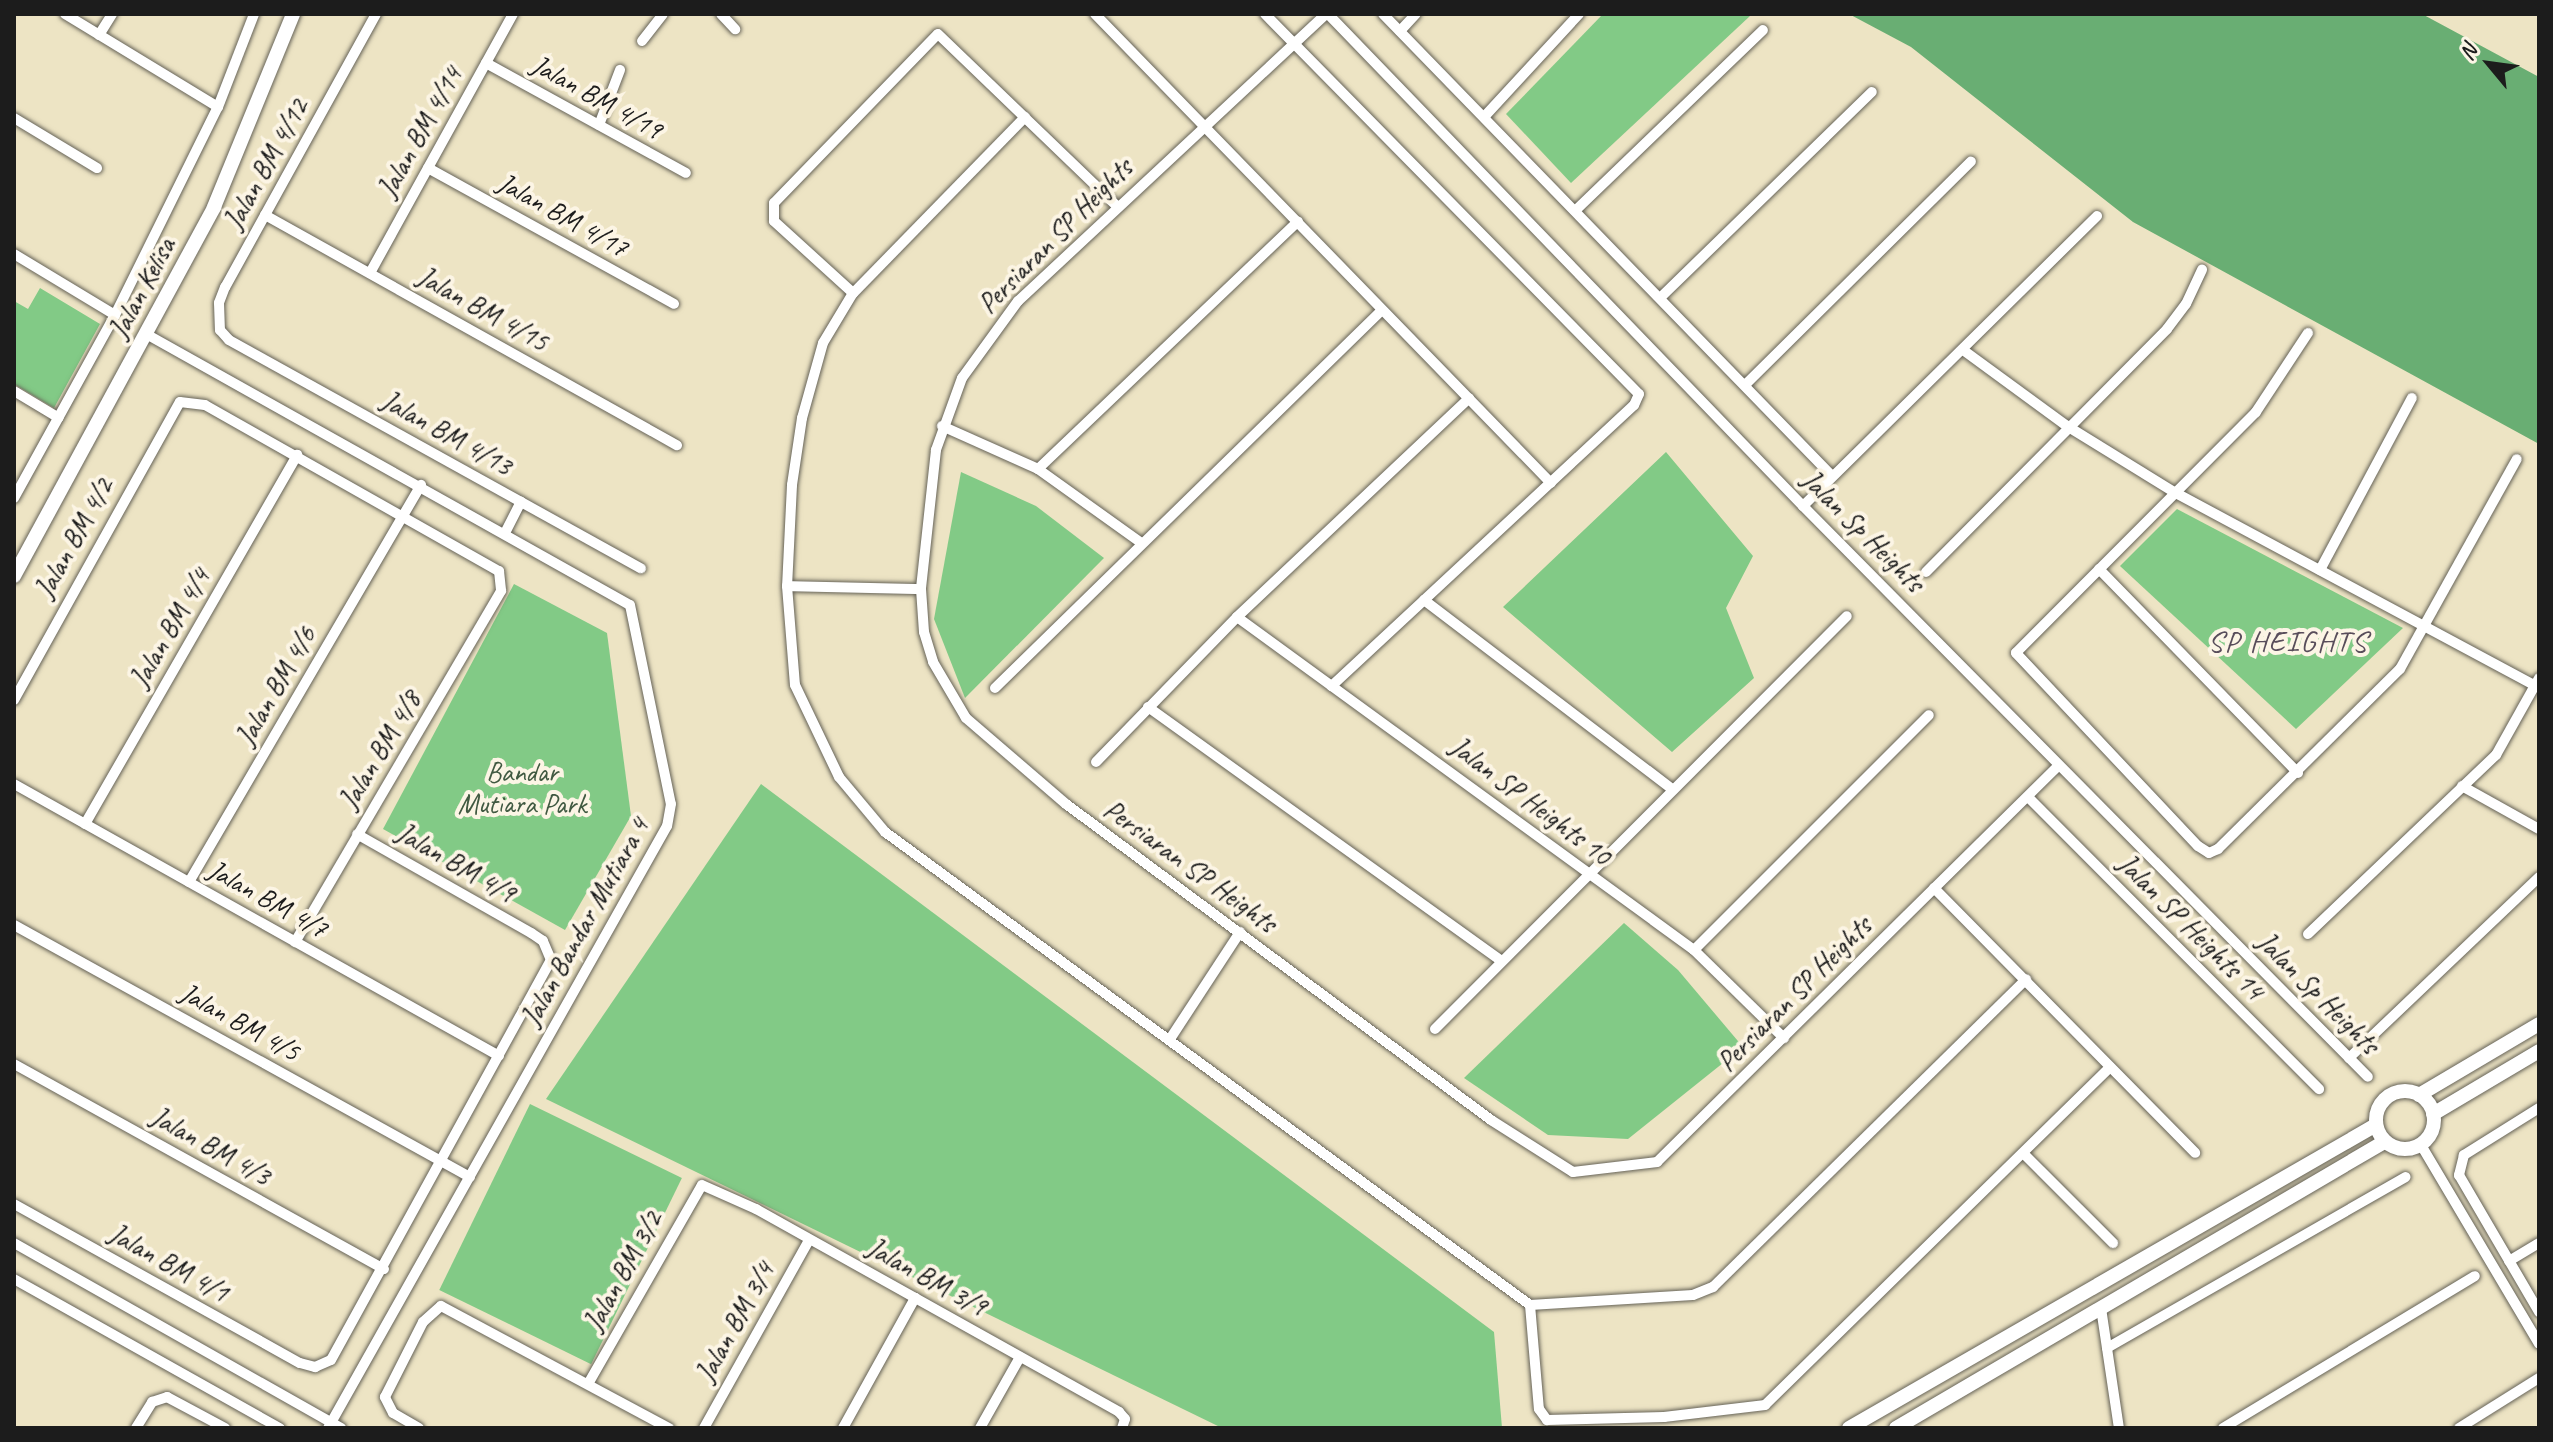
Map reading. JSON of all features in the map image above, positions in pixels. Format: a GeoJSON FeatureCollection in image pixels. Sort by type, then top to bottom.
{"type":"FeatureCollection","features":[{"type":"Feature","properties":{"kind":"street"},"geometry":{"type":"LineString","coordinates":[[65,14],[218,107]]}},
{"type":"Feature","properties":{"kind":"street"},"geometry":{"type":"LineString","coordinates":[[99,35],[112,14]]}},
{"type":"Feature","properties":{"kind":"street"},"geometry":{"type":"LineString","coordinates":[[14,498],[115,315],[218,107],[254,14]]}},
{"type":"Feature","properties":{"kind":"street","name":"Jalan Kelisa"},"geometry":{"type":"LineString","coordinates":[[14,576],[148,335],[237,158],[293,14]]}},
{"type":"Feature","properties":{"kind":"street","name":"Jalan BM 4/12"},"geometry":{"type":"LineString","coordinates":[[229,340],[217,320],[219,303],[376,14]]}},
{"type":"Feature","properties":{"kind":"street","name":"Jalan BM 4/14"},"geometry":{"type":"LineString","coordinates":[[370,273],[513,14]]}},
{"type":"Feature","properties":{"kind":"street"},"geometry":{"type":"LineString","coordinates":[[642,41],[663,14]]}},
{"type":"Feature","properties":{"kind":"street"},"geometry":{"type":"LineString","coordinates":[[721,14],[735,29]]}},
{"type":"Feature","properties":{"kind":"street"},"geometry":{"type":"LineString","coordinates":[[1095,14],[1551,483]]}},
{"type":"Feature","properties":{"kind":"street"},"geometry":{"type":"LineString","coordinates":[[1265,14],[1639,394],[1634,405],[1332,686]]}},
{"type":"Feature","properties":{"kind":"street","name":"Persiaran SP Heights"},"geometry":{"type":"LineString","coordinates":[[1327,14],[1203,124],[1117,206],[1018,301],[982,345],[942,426],[921,589],[924,632],[933,662],[966,718],[1066,804],[1491,1120],[1573,1172],[1657,1162],[2058,766]]}},
{"type":"Feature","properties":{"kind":"street","name":"Jalan Sp Heights"},"geometry":{"type":"LineString","coordinates":[[1327,14],[1803,506],[2368,1077]]}},
{"type":"Feature","properties":{"kind":"street"},"geometry":{"type":"LineString","coordinates":[[1383,14],[1747,383],[1832,476]]}},
{"type":"Feature","properties":{"kind":"street"},"geometry":{"type":"LineString","coordinates":[[1400,31],[1416,14]]}},
{"type":"Feature","properties":{"kind":"street"},"geometry":{"type":"LineString","coordinates":[[1484,117],[1579,14]]}},
{"type":"Feature","properties":{"kind":"street"},"geometry":{"type":"LineString","coordinates":[[1577,209],[1763,30]]}},
{"type":"Feature","properties":{"kind":"street"},"geometry":{"type":"LineString","coordinates":[[853,293],[774,221],[774,203],[931,37],[943,37],[1117,206]]}},
{"type":"Feature","properties":{"kind":"street","name":"Jalan BM 4/19"},"geometry":{"type":"LineString","coordinates":[[486,63],[686,173]]}},
{"type":"Feature","properties":{"kind":"street"},"geometry":{"type":"LineString","coordinates":[[599,125],[620,70]]}},
{"type":"Feature","properties":{"kind":"street"},"geometry":{"type":"LineString","coordinates":[[1661,297],[1872,92]]}},
{"type":"Feature","properties":{"kind":"street"},"geometry":{"type":"LineString","coordinates":[[1025,117],[853,293],[823,343],[802,418],[792,485],[787,586],[795,685],[819,743],[862,810],[1530,1305],[1693,1295],[1713,1287],[2026,979]]}},
{"type":"Feature","properties":{"kind":"street"},"geometry":{"type":"LineString","coordinates":[[14,118],[97,168]]}},
{"type":"Feature","properties":{"kind":"street"},"geometry":{"type":"LineString","coordinates":[[1747,383],[1971,161]]}},
{"type":"Feature","properties":{"kind":"street","name":"Jalan BM 4/17"},"geometry":{"type":"LineString","coordinates":[[428,168],[674,304]]}},
{"type":"Feature","properties":{"kind":"street","name":"Jalan BM 4/15"},"geometry":{"type":"LineString","coordinates":[[265,215],[677,445]]}},
{"type":"Feature","properties":{"kind":"street"},"geometry":{"type":"LineString","coordinates":[[1803,506],[2097,216]]}},
{"type":"Feature","properties":{"kind":"street"},"geometry":{"type":"LineString","coordinates":[[1038,469],[1298,221]]}},
{"type":"Feature","properties":{"kind":"street"},"geometry":{"type":"LineString","coordinates":[[14,254],[115,315]]}},
{"type":"Feature","properties":{"kind":"street"},"geometry":{"type":"LineString","coordinates":[[1926,572],[2067,426],[2167,329],[2186,304],[2202,269]]}},
{"type":"Feature","properties":{"kind":"street"},"geometry":{"type":"LineString","coordinates":[[995,688],[1140,542],[1382,310]]}},
{"type":"Feature","properties":{"kind":"street"},"geometry":{"type":"LineString","coordinates":[[2308,333],[2274,391],[2016,653],[2187,836],[2209,853],[2218,849],[2298,773],[2400,669],[2427,628],[2517,459]]}},
{"type":"Feature","properties":{"kind":"street","name":"Jalan Bandar Mutiara 4"},"geometry":{"type":"LineString","coordinates":[[148,335],[506,531],[630,605],[671,804],[667,826],[333,1426]]}},
{"type":"Feature","properties":{"kind":"street","name":"Jalan BM 4/13"},"geometry":{"type":"LineString","coordinates":[[229,340],[641,568]]}},
{"type":"Feature","properties":{"kind":"street"},"geometry":{"type":"LineString","coordinates":[[1963,350],[2067,426],[2174,492],[2538,684],[2496,755],[2308,934]]}},
{"type":"Feature","properties":{"kind":"street"},"geometry":{"type":"LineString","coordinates":[[14,391],[59,418]]}},
{"type":"Feature","properties":{"kind":"street"},"geometry":{"type":"LineString","coordinates":[[1096,762],[1237,617],[1469,398]]}},
{"type":"Feature","properties":{"kind":"street"},"geometry":{"type":"LineString","coordinates":[[2320,570],[2412,398]]}},
{"type":"Feature","properties":{"kind":"street","name":"Jalan BM 4/2"},"geometry":{"type":"LineString","coordinates":[[14,700],[180,402],[205,405],[297,455]]}},
{"type":"Feature","properties":{"kind":"street"},"geometry":{"type":"LineString","coordinates":[[942,426],[1038,469],[1140,542]]}},
{"type":"Feature","properties":{"kind":"street"},"geometry":{"type":"LineString","coordinates":[[297,455],[404,514]]}},
{"type":"Feature","properties":{"kind":"street","name":"Jalan BM 4/4"},"geometry":{"type":"LineString","coordinates":[[85,824],[297,455]]}},
{"type":"Feature","properties":{"kind":"street","name":"Jalan BM 4/6"},"geometry":{"type":"LineString","coordinates":[[189,882],[421,485]]}},
{"type":"Feature","properties":{"kind":"street"},"geometry":{"type":"LineString","coordinates":[[506,531],[521,502]]}},
{"type":"Feature","properties":{"kind":"street","name":"Jalan BM 4/8"},"geometry":{"type":"LineString","coordinates":[[295,942],[503,581],[499,571],[404,514]]}},
{"type":"Feature","properties":{"kind":"street"},"geometry":{"type":"LineString","coordinates":[[2099,569],[2298,773]]}},
{"type":"Feature","properties":{"kind":"street"},"geometry":{"type":"LineString","coordinates":[[787,586],[921,589]]}},
{"type":"Feature","properties":{"kind":"street"},"geometry":{"type":"LineString","coordinates":[[1424,600],[1673,790]]}},
{"type":"Feature","properties":{"kind":"street"},"geometry":{"type":"LineString","coordinates":[[1435,1029],[1500,960],[1847,616]]}},
{"type":"Feature","properties":{"kind":"street","name":"Jalan SP Heights 10"},"geometry":{"type":"LineString","coordinates":[[1237,617],[1694,950],[1784,1038]]}},
{"type":"Feature","properties":{"kind":"street"},"geometry":{"type":"LineString","coordinates":[[1148,707],[1500,960]]}},
{"type":"Feature","properties":{"kind":"street"},"geometry":{"type":"LineString","coordinates":[[1694,950],[1929,715]]}},
{"type":"Feature","properties":{"kind":"street","name":"Jalan BM 4/7"},"geometry":{"type":"LineString","coordinates":[[14,784],[499,1056]]}},
{"type":"Feature","properties":{"kind":"street"},"geometry":{"type":"LineString","coordinates":[[2462,786],[2539,829]]}},
{"type":"Feature","properties":{"kind":"street","name":"Jalan SP Heights 14"},"geometry":{"type":"LineString","coordinates":[[2029,798],[2319,1089]]}},
{"type":"Feature","properties":{"kind":"street","name":"Jalan BM 4/9"},"geometry":{"type":"LineString","coordinates":[[357,834],[531,933],[548,949],[550,968],[499,1056]]}},
{"type":"Feature","properties":{"kind":"street"},"geometry":{"type":"LineString","coordinates":[[2349,1058],[2539,877]]}},
{"type":"Feature","properties":{"kind":"street"},"geometry":{"type":"LineString","coordinates":[[1934,888],[2195,1153]]}},
{"type":"Feature","properties":{"kind":"street","name":"Jalan BM 4/5"},"geometry":{"type":"LineString","coordinates":[[14,925],[470,1177]]}},
{"type":"Feature","properties":{"kind":"street"},"geometry":{"type":"LineString","coordinates":[[1170,1039],[1240,932]]}},
{"type":"Feature","properties":{"kind":"street"},"geometry":{"type":"LineString","coordinates":[[2419,1095],[2539,1024]]}},
{"type":"Feature","properties":{"kind":"street"},"geometry":{"type":"LineString","coordinates":[[2433,1114],[2539,1051]]}},
{"type":"Feature","properties":{"kind":"street"},"geometry":{"type":"LineString","coordinates":[[384,1269],[499,1056]]}},
{"type":"Feature","properties":{"kind":"street","name":"Jalan BM 4/3"},"geometry":{"type":"LineString","coordinates":[[14,1064],[384,1269]]}},
{"type":"Feature","properties":{"kind":"street"},"geometry":{"type":"LineString","coordinates":[[1530,1305],[1539,1409],[1547,1420],[1664,1417],[1765,1405],[2110,1067]]}},
{"type":"Feature","properties":{"kind":"street"},"geometry":{"type":"LineString","coordinates":[[1849,1428],[2376,1125],[2386,1097],[2406,1091],[2419,1095],[2433,1114],[2431,1132],[2421,1145],[2401,1150],[2384,1142],[2376,1125]]}},
{"type":"Feature","properties":{"kind":"street"},"geometry":{"type":"LineString","coordinates":[[2539,1108],[2464,1155],[2459,1175],[2539,1312]]}},
{"type":"Feature","properties":{"kind":"street"},"geometry":{"type":"LineString","coordinates":[[1896,1428],[2384,1142]]}},
{"type":"Feature","properties":{"kind":"street"},"geometry":{"type":"LineString","coordinates":[[2421,1145],[2539,1344]]}},
{"type":"Feature","properties":{"kind":"street"},"geometry":{"type":"LineString","coordinates":[[2024,1154],[2113,1243]]}},
{"type":"Feature","properties":{"kind":"street"},"geometry":{"type":"LineString","coordinates":[[2107,1348],[2406,1177]]}},
{"type":"Feature","properties":{"kind":"street","name":"Jalan BM 3/9"},"geometry":{"type":"LineString","coordinates":[[702,1185],[809,1240],[1020,1357],[1123,1423]]}},
{"type":"Feature","properties":{"kind":"street","name":"Jalan BM 3/2"},"geometry":{"type":"LineString","coordinates":[[588,1384],[702,1185]]}},
{"type":"Feature","properties":{"kind":"street","name":"Jalan BM 4/1"},"geometry":{"type":"LineString","coordinates":[[14,1204],[300,1363],[315,1367],[331,1360],[384,1269]]}},
{"type":"Feature","properties":{"kind":"street","name":"Jalan BM 3/4"},"geometry":{"type":"LineString","coordinates":[[704,1428],[809,1240]]}},
{"type":"Feature","properties":{"kind":"street"},"geometry":{"type":"LineString","coordinates":[[14,1243],[333,1426]]}},
{"type":"Feature","properties":{"kind":"street"},"geometry":{"type":"LineString","coordinates":[[2509,1261],[2539,1243]]}},
{"type":"Feature","properties":{"kind":"street"},"geometry":{"type":"LineString","coordinates":[[2223,1428],[2475,1276]]}},
{"type":"Feature","properties":{"kind":"street"},"geometry":{"type":"LineString","coordinates":[[14,1279],[280,1428]]}},
{"type":"Feature","properties":{"kind":"street"},"geometry":{"type":"LineString","coordinates":[[843,1428],[915,1298]]}},
{"type":"Feature","properties":{"kind":"street"},"geometry":{"type":"LineString","coordinates":[[419,1428],[387,1405],[386,1389],[428,1315],[441,1306],[669,1428]]}},
{"type":"Feature","properties":{"kind":"street"},"geometry":{"type":"LineString","coordinates":[[2101,1308],[2119,1428]]}},
{"type":"Feature","properties":{"kind":"street"},"geometry":{"type":"LineString","coordinates":[[980,1428],[1020,1357]]}},
{"type":"Feature","properties":{"kind":"street"},"geometry":{"type":"LineString","coordinates":[[2459,1428],[2539,1378]]}},
{"type":"Feature","properties":{"kind":"street"},"geometry":{"type":"LineString","coordinates":[[136,1428],[152,1402],[167,1397],[225,1428]]}},
{"type":"Feature","properties":{"kind":"green space"},"geometry":{"type":"Polygon","coordinates":[[[1603,14],[1750,16],[1571,183],[1506,114],[1603,14]]]}},
{"type":"Feature","properties":{"kind":"green space"},"geometry":{"type":"Polygon","coordinates":[[[1849,14],[2422,14],[2539,77],[2539,444],[2133,222],[1911,47],[1849,14]]]}},
{"type":"Feature","properties":{"kind":"green space"},"geometry":{"type":"Polygon","coordinates":[[[40,288],[100,324],[54,408],[14,384],[14,301],[28,309],[40,288]]]}},
{"type":"Feature","properties":{"kind":"green space"},"geometry":{"type":"Polygon","coordinates":[[[1666,452],[1753,556],[1726,608],[1754,678],[1672,752],[1503,607],[1666,452]]]}},
{"type":"Feature","properties":{"kind":"green space"},"geometry":{"type":"Polygon","coordinates":[[[961,472],[1036,506],[1104,558],[965,698],[934,619],[961,472]]]}},
{"type":"Feature","properties":{"kind":"green space"},"geometry":{"type":"Polygon","coordinates":[[[2177,509],[2403,628],[2296,729],[2120,566],[2177,509]]]}},
{"type":"Feature","properties":{"kind":"green space","name":"Bandar Mutiara Park"},"geometry":{"type":"Polygon","coordinates":[[[514,584],[607,633],[631,816],[565,930],[383,829],[514,584]]]}},
{"type":"Feature","properties":{"kind":"green space"},"geometry":{"type":"Polygon","coordinates":[[[761,784],[1494,1332],[1502,1428],[1222,1428],[546,1099],[761,784]]]}},
{"type":"Feature","properties":{"kind":"green space"},"geometry":{"type":"Polygon","coordinates":[[[1624,923],[1678,970],[1743,1047],[1628,1139],[1548,1135],[1464,1078],[1624,923]]]}},
{"type":"Feature","properties":{"kind":"green space"},"geometry":{"type":"Polygon","coordinates":[[[530,1104],[682,1178],[591,1364],[439,1290],[530,1104]]]}},
{"type":"Feature","properties":{"kind":"district","name":"SP HEIGHTS"},"geometry":{"type":"Point","coordinates":[2288,641]}}]}
